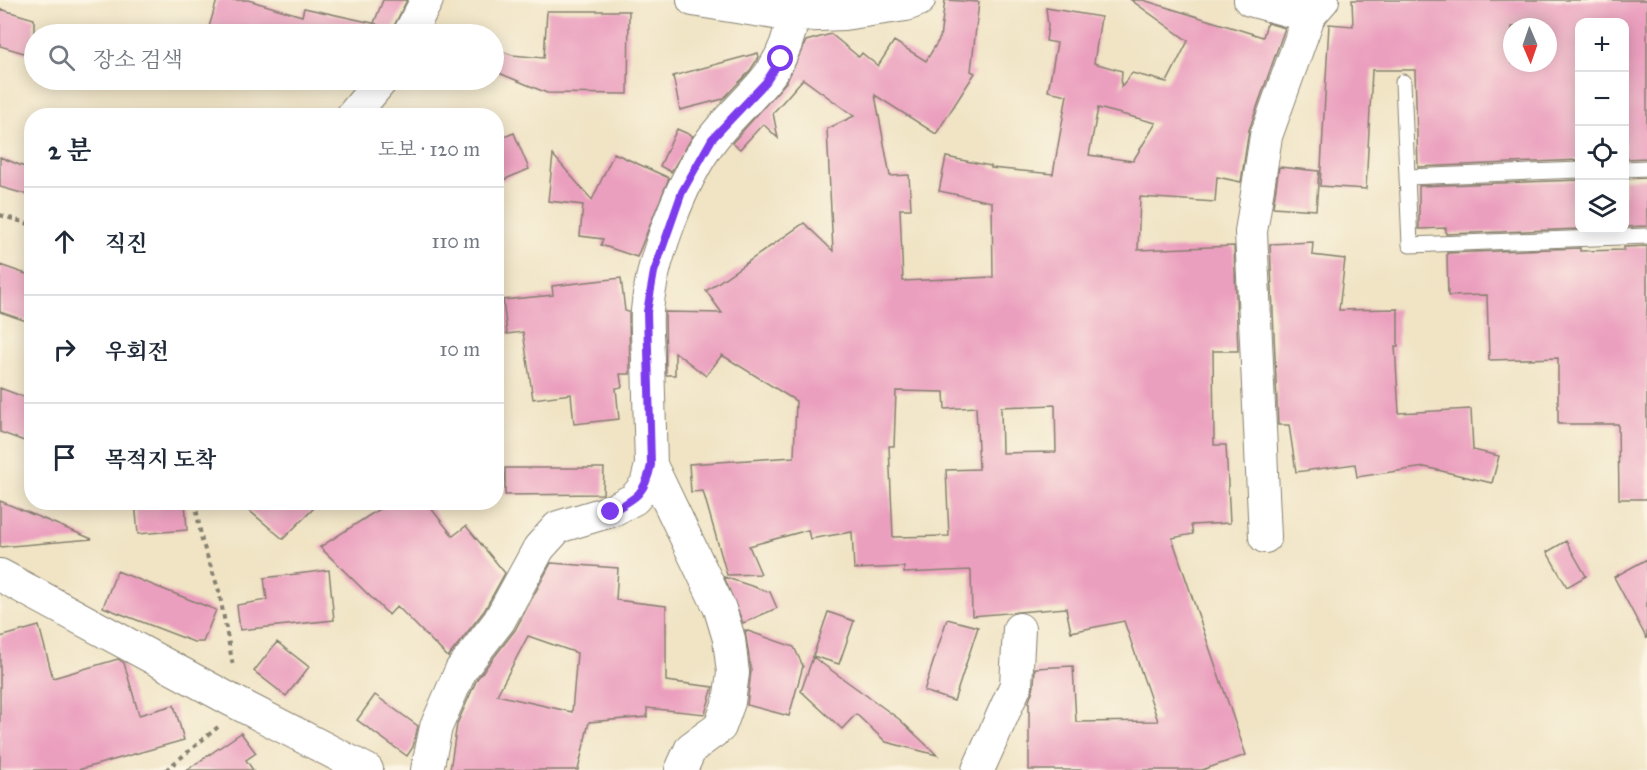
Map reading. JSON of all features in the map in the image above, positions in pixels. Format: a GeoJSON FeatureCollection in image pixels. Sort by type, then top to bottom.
{"type":"FeatureCollection","features":[{"type":"Feature","properties":{"kind":"street"},"geometry":{"type":"LineString","coordinates":[[414,24],[427,0]]}},
{"type":"Feature","properties":{"kind":"street"},"geometry":{"type":"LineString","coordinates":[[693,0],[793,16],[844,14],[906,5],[919,0]]}},
{"type":"Feature","properties":{"kind":"street"},"geometry":{"type":"LineString","coordinates":[[1250,0],[1316,8],[1266,136],[1251,232],[1264,537]]}},
{"type":"Feature","properties":{"kind":"street"},"geometry":{"type":"LineString","coordinates":[[427,770],[436,727],[461,670],[500,621],[539,548],[558,527],[611,512],[634,499],[646,485],[651,465],[647,312],[654,272],[682,192],[712,139],[766,82],[781,59],[790,36],[793,16]]}},
{"type":"Feature","properties":{"kind":"street"},"geometry":{"type":"LineString","coordinates":[[359,108],[374,90]]}},
{"type":"Feature","properties":{"kind":"street"},"geometry":{"type":"LineString","coordinates":[[651,465],[720,609],[729,639],[733,673],[729,702],[720,727],[691,748],[681,770]]}},
{"type":"Feature","properties":{"kind":"street"},"geometry":{"type":"LineString","coordinates":[[0,575],[231,700],[367,770]]}},
{"type":"Feature","properties":{"kind":"street"},"geometry":{"type":"LineString","coordinates":[[978,770],[1016,685],[1019,629]]}},
{"type":"Feature","properties":{"kind":"lane"},"geometry":{"type":"LineString","coordinates":[[1403,82],[1410,245],[1647,236]]}},
{"type":"Feature","properties":{"kind":"lane"},"geometry":{"type":"LineString","coordinates":[[1629,169],[1647,168]]}},
{"type":"Feature","properties":{"kind":"lane"},"geometry":{"type":"LineString","coordinates":[[1407,177],[1575,170]]}},
{"type":"Feature","properties":{"kind":"path"},"geometry":{"type":"LineString","coordinates":[[0,215],[24,222]]}},
{"type":"Feature","properties":{"kind":"path"},"geometry":{"type":"LineString","coordinates":[[166,770],[202,742],[224,721],[231,700],[234,672],[230,640],[219,591],[202,541],[196,510]]}},
{"type":"Feature","properties":{"kind":"building"},"geometry":{"type":"Polygon","coordinates":[[[217,0],[248,0],[302,16],[304,8],[377,24],[210,24],[217,0]]]}},
{"type":"Feature","properties":{"kind":"building"},"geometry":{"type":"Polygon","coordinates":[[[383,0],[407,0],[395,24],[374,23],[383,0]]]}},
{"type":"Feature","properties":{"kind":"building"},"geometry":{"type":"Polygon","coordinates":[[[945,0],[979,2],[971,71],[975,73],[936,134],[875,95],[890,176],[909,175],[911,209],[900,209],[903,281],[993,277],[992,202],[939,191],[946,157],[991,166],[991,168],[1053,174],[1067,95],[1048,91],[1057,43],[1046,41],[1048,26],[1046,8],[1101,17],[1094,63],[1122,71],[1121,87],[1132,73],[1167,82],[1188,41],[1131,0],[1143,0],[1263,37],[1267,23],[1285,28],[1249,130],[1241,182],[1217,177],[1215,202],[1140,197],[1138,250],[1234,246],[1238,351],[1213,351],[1214,445],[1226,445],[1230,523],[1191,525],[1193,534],[1172,538],[1246,755],[1202,770],[1029,770],[1029,701],[1034,686],[1035,668],[1073,666],[1076,722],[1158,721],[1124,621],[1071,632],[1066,608],[972,616],[971,570],[904,573],[904,567],[854,569],[852,532],[810,539],[808,530],[749,546],[761,574],[727,575],[703,491],[691,492],[689,464],[794,457],[796,401],[722,355],[706,376],[675,352],[675,375],[666,375],[665,312],[722,313],[706,291],[804,223],[833,251],[827,129],[854,116],[803,79],[773,113],[778,138],[763,124],[740,149],[732,143],[787,81],[806,41],[831,34],[859,57],[862,53],[878,66],[894,41],[926,61],[940,38],[945,0]],[[1098,108],[1089,155],[1133,161],[1156,123],[1098,108]],[[896,391],[894,446],[889,446],[893,537],[949,536],[946,470],[979,469],[976,407],[945,409],[944,392],[896,391]],[[1055,405],[1001,407],[1002,453],[1056,452],[1055,405]]]}},
{"type":"Feature","properties":{"kind":"building"},"geometry":{"type":"Polygon","coordinates":[[[1352,0],[1647,0],[1647,158],[1629,159],[1629,18],[1575,18],[1575,160],[1418,167],[1415,70],[1372,70],[1366,189],[1320,186],[1329,24],[1353,26],[1352,0]]]}},
{"type":"Feature","properties":{"kind":"building"},"geometry":{"type":"Polygon","coordinates":[[[0,9],[34,19],[34,24],[24,24],[24,53],[0,46],[0,9]]]}},
{"type":"Feature","properties":{"kind":"building"},"geometry":{"type":"Polygon","coordinates":[[[547,11],[629,11],[628,94],[547,93],[504,75],[504,52],[512,55],[544,58],[547,11]]]}},
{"type":"Feature","properties":{"kind":"building"},"geometry":{"type":"Polygon","coordinates":[[[758,53],[759,57],[749,72],[723,99],[680,110],[673,76],[758,53]]]}},
{"type":"Feature","properties":{"kind":"building"},"geometry":{"type":"Polygon","coordinates":[[[677,129],[693,136],[671,172],[660,166],[677,129]]]}},
{"type":"Feature","properties":{"kind":"building"},"geometry":{"type":"Polygon","coordinates":[[[514,133],[529,169],[504,180],[504,137],[514,133]]]}},
{"type":"Feature","properties":{"kind":"building"},"geometry":{"type":"Polygon","coordinates":[[[614,153],[669,178],[637,257],[601,245],[603,239],[580,236],[583,205],[548,201],[553,155],[592,200],[614,153]]]}},
{"type":"Feature","properties":{"kind":"building"},"geometry":{"type":"Polygon","coordinates":[[[0,157],[24,167],[24,194],[0,187],[0,157]]]}},
{"type":"Feature","properties":{"kind":"building"},"geometry":{"type":"Polygon","coordinates":[[[1279,167],[1319,171],[1316,210],[1273,207],[1279,167]]]}},
{"type":"Feature","properties":{"kind":"building"},"geometry":{"type":"Polygon","coordinates":[[[1647,178],[1647,226],[1629,227],[1629,179],[1647,178]]]}},
{"type":"Feature","properties":{"kind":"building"},"geometry":{"type":"Polygon","coordinates":[[[1575,180],[1575,229],[1446,234],[1446,228],[1419,229],[1419,186],[1575,180]]]}},
{"type":"Feature","properties":{"kind":"building"},"geometry":{"type":"Polygon","coordinates":[[[1313,242],[1312,255],[1345,259],[1339,310],[1398,309],[1398,346],[1395,346],[1399,413],[1471,409],[1473,450],[1499,456],[1492,483],[1425,467],[1357,477],[1355,464],[1296,472],[1289,425],[1278,425],[1270,244],[1313,242]]]}},
{"type":"Feature","properties":{"kind":"building"},"geometry":{"type":"Polygon","coordinates":[[[1647,246],[1647,499],[1619,499],[1618,424],[1558,424],[1558,358],[1489,360],[1487,295],[1448,296],[1447,253],[1580,248],[1580,251],[1624,250],[1624,247],[1647,246]]]}},
{"type":"Feature","properties":{"kind":"building"},"geometry":{"type":"Polygon","coordinates":[[[0,265],[24,273],[24,320],[0,312],[0,265]]]}},
{"type":"Feature","properties":{"kind":"building"},"geometry":{"type":"Polygon","coordinates":[[[621,278],[625,311],[629,312],[630,374],[620,374],[622,387],[616,388],[619,419],[574,424],[571,394],[533,399],[523,332],[507,334],[504,300],[553,295],[552,286],[621,278]]]}},
{"type":"Feature","properties":{"kind":"building"},"geometry":{"type":"Polygon","coordinates":[[[0,388],[24,397],[24,441],[0,432],[0,388]]]}},
{"type":"Feature","properties":{"kind":"building"},"geometry":{"type":"Polygon","coordinates":[[[505,468],[604,468],[603,494],[505,495],[505,468]]]}},
{"type":"Feature","properties":{"kind":"building"},"geometry":{"type":"Polygon","coordinates":[[[0,501],[92,539],[0,547],[0,501]]]}},
{"type":"Feature","properties":{"kind":"building"},"geometry":{"type":"Polygon","coordinates":[[[136,510],[186,510],[187,530],[138,534],[136,510]]]}},
{"type":"Feature","properties":{"kind":"building"},"geometry":{"type":"Polygon","coordinates":[[[249,510],[312,510],[283,539],[249,510]]]}},
{"type":"Feature","properties":{"kind":"building"},"geometry":{"type":"Polygon","coordinates":[[[378,510],[432,510],[453,536],[466,526],[505,573],[484,611],[448,657],[397,606],[389,615],[320,547],[378,510]]]}},
{"type":"Feature","properties":{"kind":"building"},"geometry":{"type":"Polygon","coordinates":[[[1566,541],[1586,576],[1567,587],[1547,552],[1566,541]]]}},
{"type":"Feature","properties":{"kind":"building"},"geometry":{"type":"Polygon","coordinates":[[[1647,559],[1647,639],[1614,577],[1647,559]]]}},
{"type":"Feature","properties":{"kind":"building"},"geometry":{"type":"Polygon","coordinates":[[[551,563],[618,568],[616,600],[666,606],[666,681],[713,687],[705,714],[647,708],[647,717],[589,722],[578,770],[450,770],[457,724],[477,679],[515,630],[551,563]],[[528,636],[497,695],[572,712],[577,653],[528,636]]]}},
{"type":"Feature","properties":{"kind":"building"},"geometry":{"type":"Polygon","coordinates":[[[329,570],[334,620],[240,630],[237,605],[267,600],[264,578],[329,570]]]}},
{"type":"Feature","properties":{"kind":"building"},"geometry":{"type":"Polygon","coordinates":[[[117,571],[216,610],[203,642],[194,642],[103,607],[117,571]]]}},
{"type":"Feature","properties":{"kind":"building"},"geometry":{"type":"Polygon","coordinates":[[[724,577],[770,592],[777,608],[743,623],[724,577]]]}},
{"type":"Feature","properties":{"kind":"building"},"geometry":{"type":"Polygon","coordinates":[[[828,612],[854,621],[839,664],[813,656],[828,612]]]}},
{"type":"Feature","properties":{"kind":"building"},"geometry":{"type":"Polygon","coordinates":[[[947,619],[978,627],[954,701],[924,691],[947,619]]]}},
{"type":"Feature","properties":{"kind":"building"},"geometry":{"type":"Polygon","coordinates":[[[39,626],[53,678],[118,659],[124,663],[139,715],[174,705],[184,740],[78,770],[0,770],[0,637],[39,626]]]}},
{"type":"Feature","properties":{"kind":"building"},"geometry":{"type":"Polygon","coordinates":[[[745,630],[794,647],[803,666],[789,716],[747,705],[751,671],[745,630]]]}},
{"type":"Feature","properties":{"kind":"building"},"geometry":{"type":"Polygon","coordinates":[[[277,642],[309,667],[286,696],[254,671],[277,642]]]}},
{"type":"Feature","properties":{"kind":"building"},"geometry":{"type":"Polygon","coordinates":[[[813,657],[899,719],[937,755],[886,742],[856,714],[842,729],[801,691],[813,657]]]}},
{"type":"Feature","properties":{"kind":"building"},"geometry":{"type":"Polygon","coordinates":[[[375,695],[418,726],[413,747],[407,756],[357,720],[375,695]]]}},
{"type":"Feature","properties":{"kind":"building"},"geometry":{"type":"Polygon","coordinates":[[[241,733],[256,753],[246,760],[253,770],[187,770],[241,733]]]}},
{"type":"Feature","properties":{"kind":"route"},"geometry":{"type":"LineString","coordinates":[[611,512],[634,499],[646,485],[651,465],[647,312],[654,272],[682,192],[712,139],[766,82],[781,59]]}}]}
